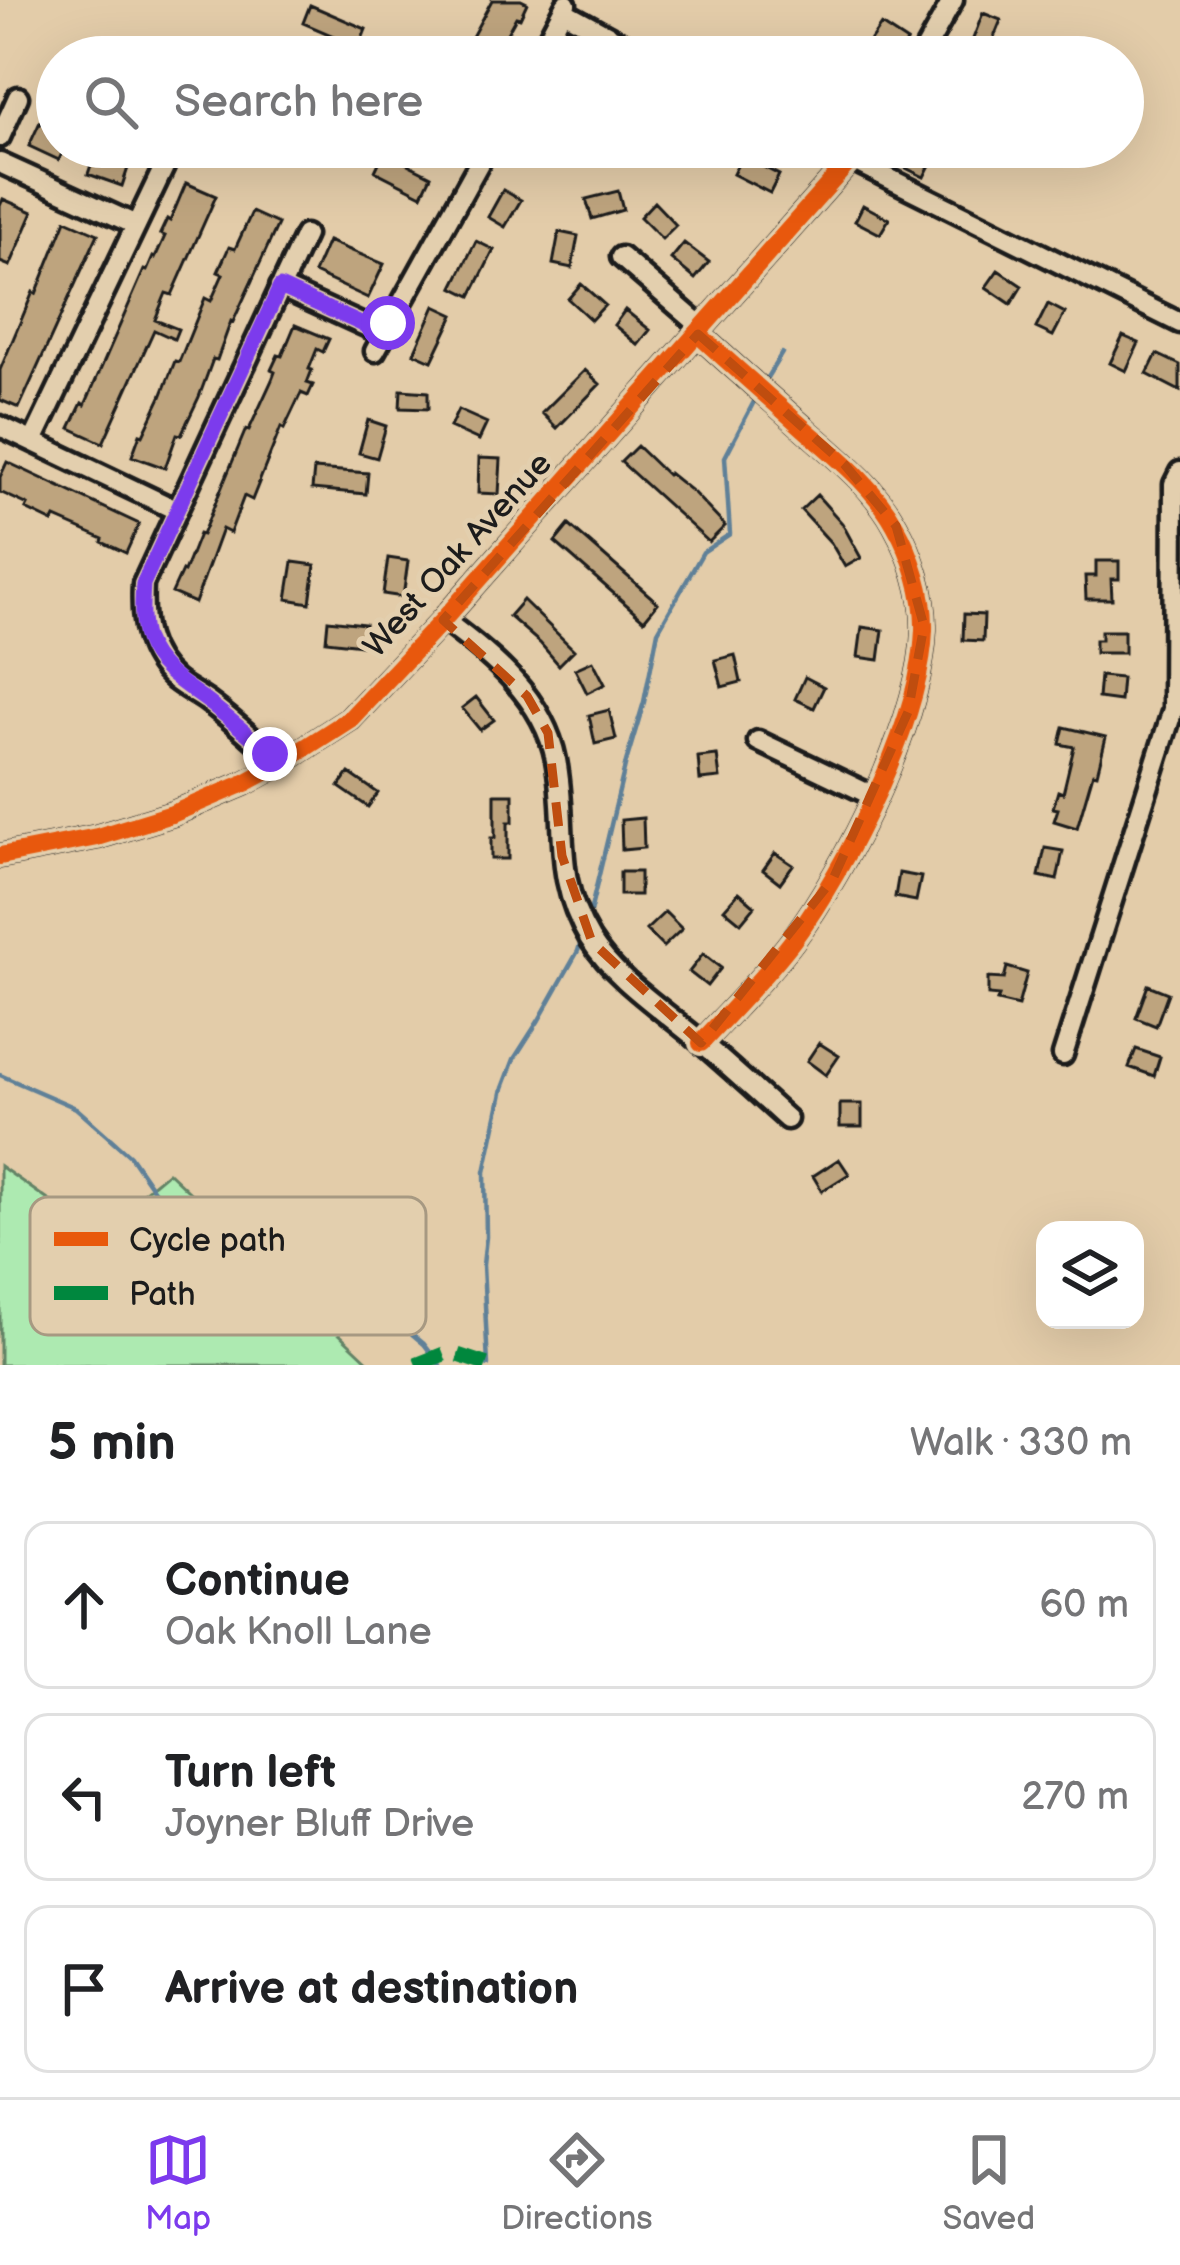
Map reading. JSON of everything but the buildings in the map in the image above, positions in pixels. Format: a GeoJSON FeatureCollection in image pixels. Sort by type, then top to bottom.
{"type":"FeatureCollection","features":[{"type":"Feature","properties":{"kind":"street"},"geometry":{"type":"LineString","coordinates":[[933,36],[953,0]]}},
{"type":"Feature","properties":{"kind":"street"},"geometry":{"type":"LineString","coordinates":[[550,36],[566,6],[614,36]]}},
{"type":"Feature","properties":{"kind":"street"},"geometry":{"type":"LineString","coordinates":[[0,137],[18,97]]}},
{"type":"Feature","properties":{"kind":"street"},"geometry":{"type":"LineString","coordinates":[[0,163],[136,225]]}},
{"type":"Feature","properties":{"kind":"street"},"geometry":{"type":"LineString","coordinates":[[34,441],[164,168]]}},
{"type":"Feature","properties":{"kind":"street"},"geometry":{"type":"LineString","coordinates":[[280,287],[379,342],[476,168]]}},
{"type":"Feature","properties":{"kind":"street","name":"West Oak Avenue"},"geometry":{"type":"LineString","coordinates":[[0,856],[133,828],[245,783],[350,719],[845,168]]}},
{"type":"Feature","properties":{"kind":"street"},"geometry":{"type":"LineString","coordinates":[[884,168],[1180,323]]}},
{"type":"Feature","properties":{"kind":"street"},"geometry":{"type":"LineString","coordinates":[[280,764],[158,661],[146,640],[143,584],[305,235]]}},
{"type":"Feature","properties":{"kind":"street"},"geometry":{"type":"LineString","coordinates":[[622,257],[880,501],[911,561],[924,626],[908,712],[875,797],[832,879],[792,941],[701,1043]]}},
{"type":"Feature","properties":{"kind":"street"},"geometry":{"type":"LineString","coordinates":[[0,426],[176,509]]}},
{"type":"Feature","properties":{"kind":"street"},"geometry":{"type":"LineString","coordinates":[[1063,1054],[1173,710],[1174,484],[1180,472]]}},
{"type":"Feature","properties":{"kind":"street"},"geometry":{"type":"LineString","coordinates":[[443,620],[487,652],[527,696],[548,734],[556,760],[568,888],[592,942],[618,973],[787,1119]]}},
{"type":"Feature","properties":{"kind":"street"},"geometry":{"type":"LineString","coordinates":[[758,741],[875,797]]}},
{"type":"Feature","properties":{"kind":"highlighted area"},"geometry":{"type":"Polygon","coordinates":[[[698,334],[844,464],[896,526],[924,626],[908,712],[833,879],[701,1043],[592,942],[562,856],[548,733],[527,696],[443,620],[698,334]]]}},
{"type":"Feature","properties":{"kind":"green space"},"geometry":{"type":"Polygon","coordinates":[[[0,1166],[44,1197],[30,1197],[30,1335],[340,1335],[372,1365],[0,1365],[0,1166]]]}},
{"type":"Feature","properties":{"kind":"green space"},"geometry":{"type":"Polygon","coordinates":[[[168,1172],[194,1197],[138,1197],[168,1172]]]}},
{"type":"Feature","properties":{"kind":"waterway"},"geometry":{"type":"LineString","coordinates":[[763,384],[782,353]]}},
{"type":"Feature","properties":{"kind":"waterway"},"geometry":{"type":"LineString","coordinates":[[588,921],[658,631],[703,552],[730,534],[725,457],[758,394]]}},
{"type":"Feature","properties":{"kind":"waterway"},"geometry":{"type":"LineString","coordinates":[[488,1365],[485,1172],[503,1088],[514,1059],[582,937]]}},
{"type":"Feature","properties":{"kind":"waterway"},"geometry":{"type":"LineString","coordinates":[[0,1075],[76,1108],[130,1156],[158,1197]]}},
{"type":"Feature","properties":{"kind":"waterway"},"geometry":{"type":"LineString","coordinates":[[413,1335],[440,1365]]}},
{"type":"Feature","properties":{"kind":"marked path"},"geometry":{"type":"LineString","coordinates":[[416,1365],[449,1352],[488,1365]]}},
{"type":"Feature","properties":{"kind":"cycle path"},"geometry":{"type":"LineString","coordinates":[[0,856],[97,837],[172,814],[245,783],[350,719],[843,168]]}},
{"type":"Feature","properties":{"kind":"cycle path"},"geometry":{"type":"LineString","coordinates":[[698,334],[877,499],[912,562],[924,630],[920,666],[895,749],[836,874],[793,940],[701,1043]]}},
{"type":"Feature","properties":{"kind":"route"},"geometry":{"type":"LineString","coordinates":[[270,754],[175,680],[158,661],[146,640],[143,584],[280,287],[383,334],[388,323]]}}]}
